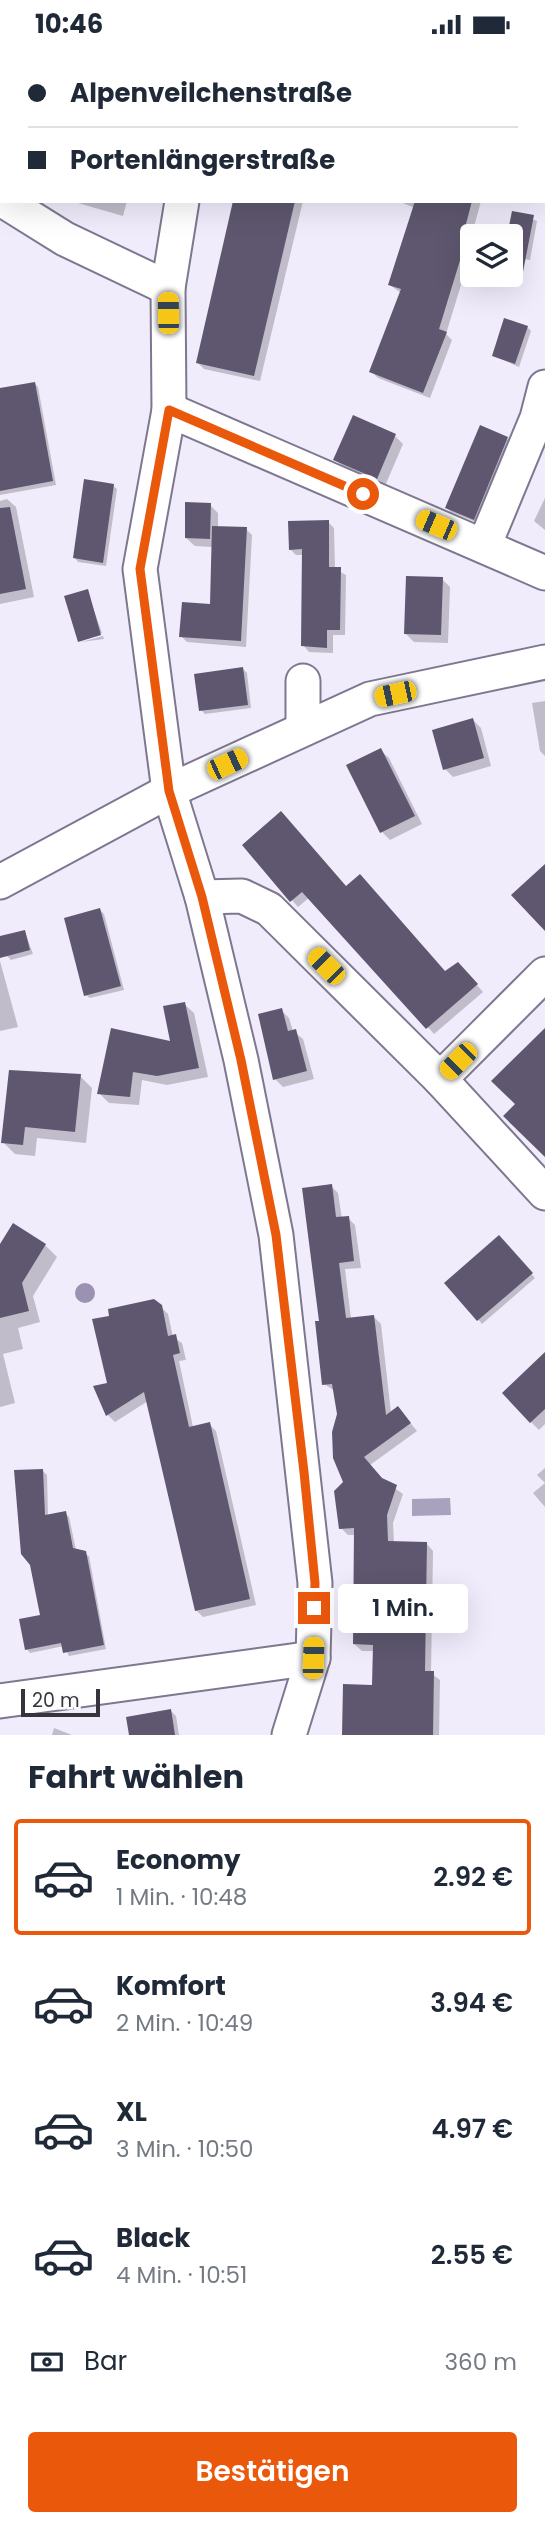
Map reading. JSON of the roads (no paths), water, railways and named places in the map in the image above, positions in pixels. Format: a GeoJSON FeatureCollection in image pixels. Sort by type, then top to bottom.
{"type":"FeatureCollection","features":[{"type":"Feature","properties":{"kind":"street"},"geometry":{"type":"LineString","coordinates":[[7,203],[65,239],[167,288]]}},
{"type":"Feature","properties":{"kind":"street"},"geometry":{"type":"LineString","coordinates":[[182,203],[167,288],[169,410],[140,569],[169,791],[202,897],[241,1060],[276,1235],[315,1583],[313,1658],[289,1735]]}},
{"type":"Feature","properties":{"kind":"street"},"geometry":{"type":"LineString","coordinates":[[484,546],[537,418],[545,387]]}},
{"type":"Feature","properties":{"kind":"street"},"geometry":{"type":"LineString","coordinates":[[169,410],[545,573]]}},
{"type":"Feature","properties":{"kind":"street"},"geometry":{"type":"LineString","coordinates":[[0,882],[169,791],[370,699],[545,661]]}},
{"type":"Feature","properties":{"kind":"street"},"geometry":{"type":"LineString","coordinates":[[303,681],[303,729]]}},
{"type":"Feature","properties":{"kind":"street"},"geometry":{"type":"LineString","coordinates":[[202,897],[242,896],[269,909],[440,1079],[545,1193]]}},
{"type":"Feature","properties":{"kind":"street"},"geometry":{"type":"LineString","coordinates":[[440,1079],[545,974]]}},
{"type":"Feature","properties":{"kind":"street"},"geometry":{"type":"LineString","coordinates":[[0,1701],[313,1658]]}}]}
